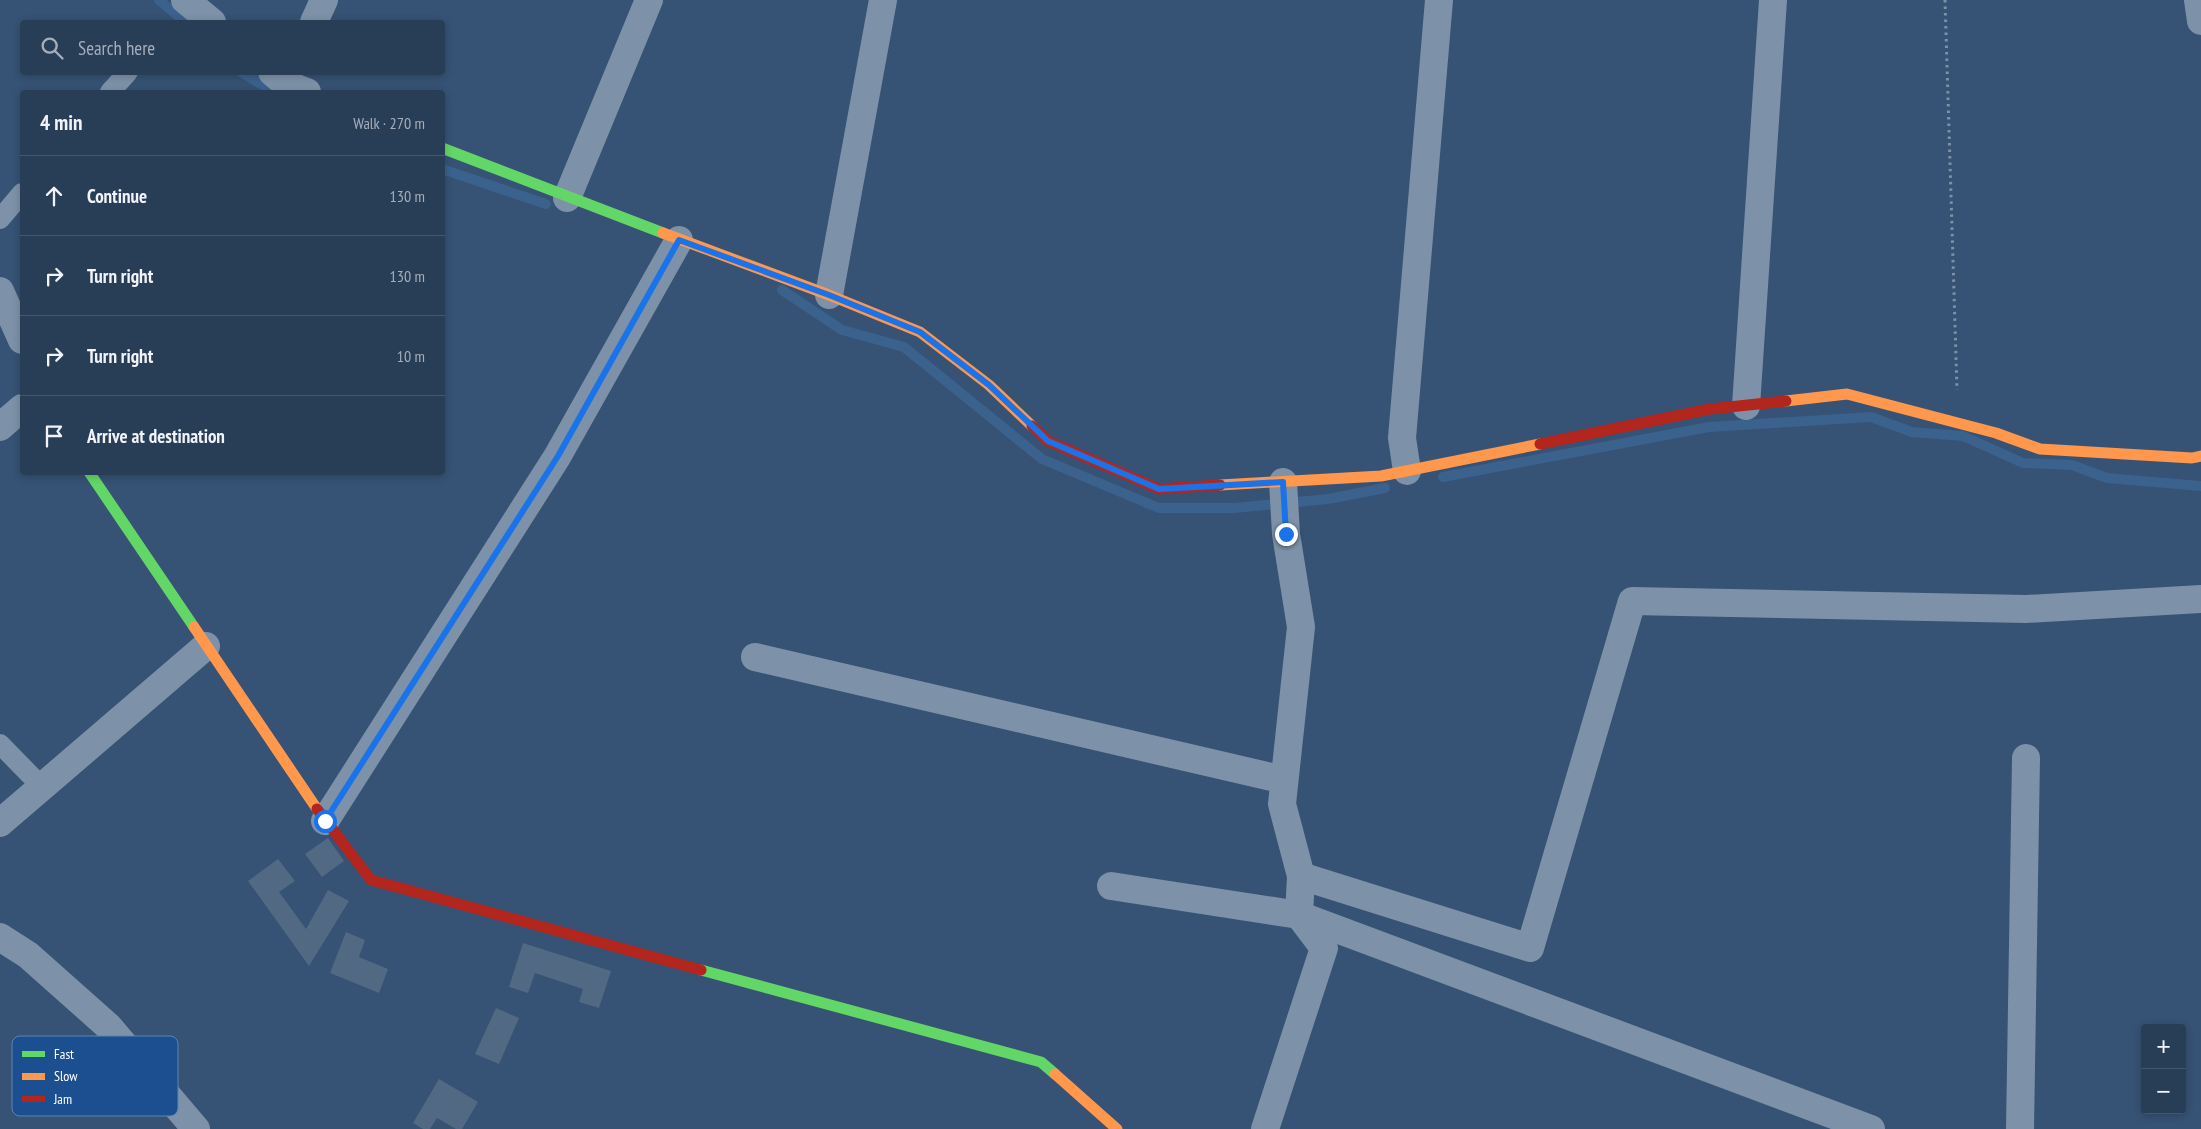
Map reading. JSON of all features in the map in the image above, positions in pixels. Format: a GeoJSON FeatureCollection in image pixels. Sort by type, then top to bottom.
{"type":"FeatureCollection","features":[{"type":"Feature","properties":{"kind":"street"},"geometry":{"type":"LineString","coordinates":[[186,0],[210,20]]}},
{"type":"Feature","properties":{"kind":"street"},"geometry":{"type":"LineString","coordinates":[[315,20],[324,0]]}},
{"type":"Feature","properties":{"kind":"street"},"geometry":{"type":"LineString","coordinates":[[567,198],[649,0]]}},
{"type":"Feature","properties":{"kind":"street"},"geometry":{"type":"LineString","coordinates":[[829,295],[883,0]]}},
{"type":"Feature","properties":{"kind":"street"},"geometry":{"type":"LineString","coordinates":[[1407,470],[1402,438],[1439,0]]}},
{"type":"Feature","properties":{"kind":"street"},"geometry":{"type":"LineString","coordinates":[[1746,406],[1773,0]]}},
{"type":"Feature","properties":{"kind":"street"},"geometry":{"type":"LineString","coordinates":[[2198,0],[2201,21]]}},
{"type":"Feature","properties":{"kind":"street"},"geometry":{"type":"LineString","coordinates":[[445,149],[567,198],[829,295],[920,332],[989,385],[1048,441],[1159,489],[1283,487],[1381,476],[1710,410],[1847,394],[1996,433],[2040,449],[2192,458],[2201,456]]}},
{"type":"Feature","properties":{"kind":"street"},"geometry":{"type":"LineString","coordinates":[[325,821],[558,456],[679,240]]}},
{"type":"Feature","properties":{"kind":"street"},"geometry":{"type":"LineString","coordinates":[[0,291],[20,336]]}},
{"type":"Feature","properties":{"kind":"street"},"geometry":{"type":"LineString","coordinates":[[0,427],[20,410]]}},
{"type":"Feature","properties":{"kind":"street"},"geometry":{"type":"LineString","coordinates":[[91,475],[325,821],[371,880],[1041,1062],[1117,1129]]}},
{"type":"Feature","properties":{"kind":"street"},"geometry":{"type":"LineString","coordinates":[[1265,1129],[1324,948],[1299,915],[1300,876],[1282,804],[1300,627],[1286,534],[1283,487]]}},
{"type":"Feature","properties":{"kind":"street"},"geometry":{"type":"LineString","coordinates":[[1300,876],[1530,948],[1632,600],[2026,610],[2201,599]]}},
{"type":"Feature","properties":{"kind":"street"},"geometry":{"type":"LineString","coordinates":[[0,823],[206,646]]}},
{"type":"Feature","properties":{"kind":"street"},"geometry":{"type":"LineString","coordinates":[[754,657],[1284,780]]}},
{"type":"Feature","properties":{"kind":"street"},"geometry":{"type":"LineString","coordinates":[[2020,1129],[2026,758]]}},
{"type":"Feature","properties":{"kind":"street"},"geometry":{"type":"LineString","coordinates":[[1111,886],[1299,915],[1871,1129]]}},
{"type":"Feature","properties":{"kind":"street"},"geometry":{"type":"LineString","coordinates":[[3,944],[28,955],[117,1036]]}},
{"type":"Feature","properties":{"kind":"street"},"geometry":{"type":"LineString","coordinates":[[178,1108],[196,1129]]}},
{"type":"Feature","properties":{"kind":"lane"},"geometry":{"type":"LineString","coordinates":[[112,90],[125,75]]}},
{"type":"Feature","properties":{"kind":"lane"},"geometry":{"type":"LineString","coordinates":[[0,219],[20,195]]}},
{"type":"Feature","properties":{"kind":"lane"},"geometry":{"type":"LineString","coordinates":[[0,744],[42,786]]}},
{"type":"Feature","properties":{"kind":"path"},"geometry":{"type":"LineString","coordinates":[[1945,0],[1958,423]]}},
{"type":"Feature","properties":{"kind":"building"},"geometry":{"type":"Polygon","coordinates":[[[328,838],[344,861],[322,877],[305,854],[328,838]]]}},
{"type":"Feature","properties":{"kind":"building"},"geometry":{"type":"Polygon","coordinates":[[[278,859],[295,881],[279,892],[306,929],[328,890],[349,901],[309,966],[248,881],[278,859]]]}},
{"type":"Feature","properties":{"kind":"building"},"geometry":{"type":"Polygon","coordinates":[[[346,932],[365,940],[359,957],[388,969],[379,993],[330,973],[346,932]]]}},
{"type":"Feature","properties":{"kind":"building"},"geometry":{"type":"Polygon","coordinates":[[[523,943],[611,971],[599,1008],[579,1002],[583,989],[535,973],[528,993],[509,987],[523,943]]]}},
{"type":"Feature","properties":{"kind":"building"},"geometry":{"type":"Polygon","coordinates":[[[496,1008],[519,1018],[499,1064],[475,1054],[496,1008]]]}},
{"type":"Feature","properties":{"kind":"building"},"geometry":{"type":"Polygon","coordinates":[[[439,1079],[478,1102],[462,1129],[456,1129],[437,1118],[430,1129],[423,1129],[413,1123],[439,1079]]]}},
{"type":"Feature","properties":{"kind":"waterway"},"geometry":{"type":"LineString","coordinates":[[159,0],[183,20]]}},
{"type":"Feature","properties":{"kind":"waterway"},"geometry":{"type":"LineString","coordinates":[[246,75],[271,90]]}},
{"type":"Feature","properties":{"kind":"waterway"},"geometry":{"type":"LineString","coordinates":[[445,170],[546,204]]}},
{"type":"Feature","properties":{"kind":"waterway"},"geometry":{"type":"LineString","coordinates":[[782,290],[842,330],[904,347],[1042,459],[1159,508],[1234,508],[1328,499],[1385,488]]}},
{"type":"Feature","properties":{"kind":"waterway"},"geometry":{"type":"LineString","coordinates":[[1443,477],[1709,427],[1871,417],[1912,432],[1963,436],[2023,463],[2072,465],[2107,478],[2201,486]]}},
{"type":"Feature","properties":{"kind":"traffic: fast"},"geometry":{"type":"LineString","coordinates":[[445,149],[663,233]]}},
{"type":"Feature","properties":{"kind":"traffic: fast"},"geometry":{"type":"LineString","coordinates":[[91,475],[194,627]]}},
{"type":"Feature","properties":{"kind":"traffic: fast"},"geometry":{"type":"LineString","coordinates":[[701,970],[1041,1062],[1055,1074]]}},
{"type":"Feature","properties":{"kind":"traffic: slow"},"geometry":{"type":"LineString","coordinates":[[663,233],[829,295],[920,332],[989,385],[1032,426]]}},
{"type":"Feature","properties":{"kind":"traffic: slow"},"geometry":{"type":"LineString","coordinates":[[1786,401],[1847,394],[1996,433],[2040,449],[2192,458],[2201,456]]}},
{"type":"Feature","properties":{"kind":"traffic: slow"},"geometry":{"type":"LineString","coordinates":[[1220,485],[1381,476],[1540,444]]}},
{"type":"Feature","properties":{"kind":"traffic: slow"},"geometry":{"type":"LineString","coordinates":[[194,627],[317,809]]}},
{"type":"Feature","properties":{"kind":"traffic: slow"},"geometry":{"type":"LineString","coordinates":[[1055,1074],[1117,1129]]}},
{"type":"Feature","properties":{"kind":"traffic: jam"},"geometry":{"type":"LineString","coordinates":[[1540,444],[1710,409],[1786,401]]}},
{"type":"Feature","properties":{"kind":"traffic: jam"},"geometry":{"type":"LineString","coordinates":[[1032,426],[1048,441],[1159,489],[1220,485]]}},
{"type":"Feature","properties":{"kind":"traffic: jam"},"geometry":{"type":"LineString","coordinates":[[317,809],[371,880],[701,970]]}},
{"type":"Feature","properties":{"kind":"route"},"geometry":{"type":"LineString","coordinates":[[325,821],[558,456],[679,240],[829,295],[920,332],[989,385],[1048,441],[1159,489],[1283,482],[1286,534]]}}]}
